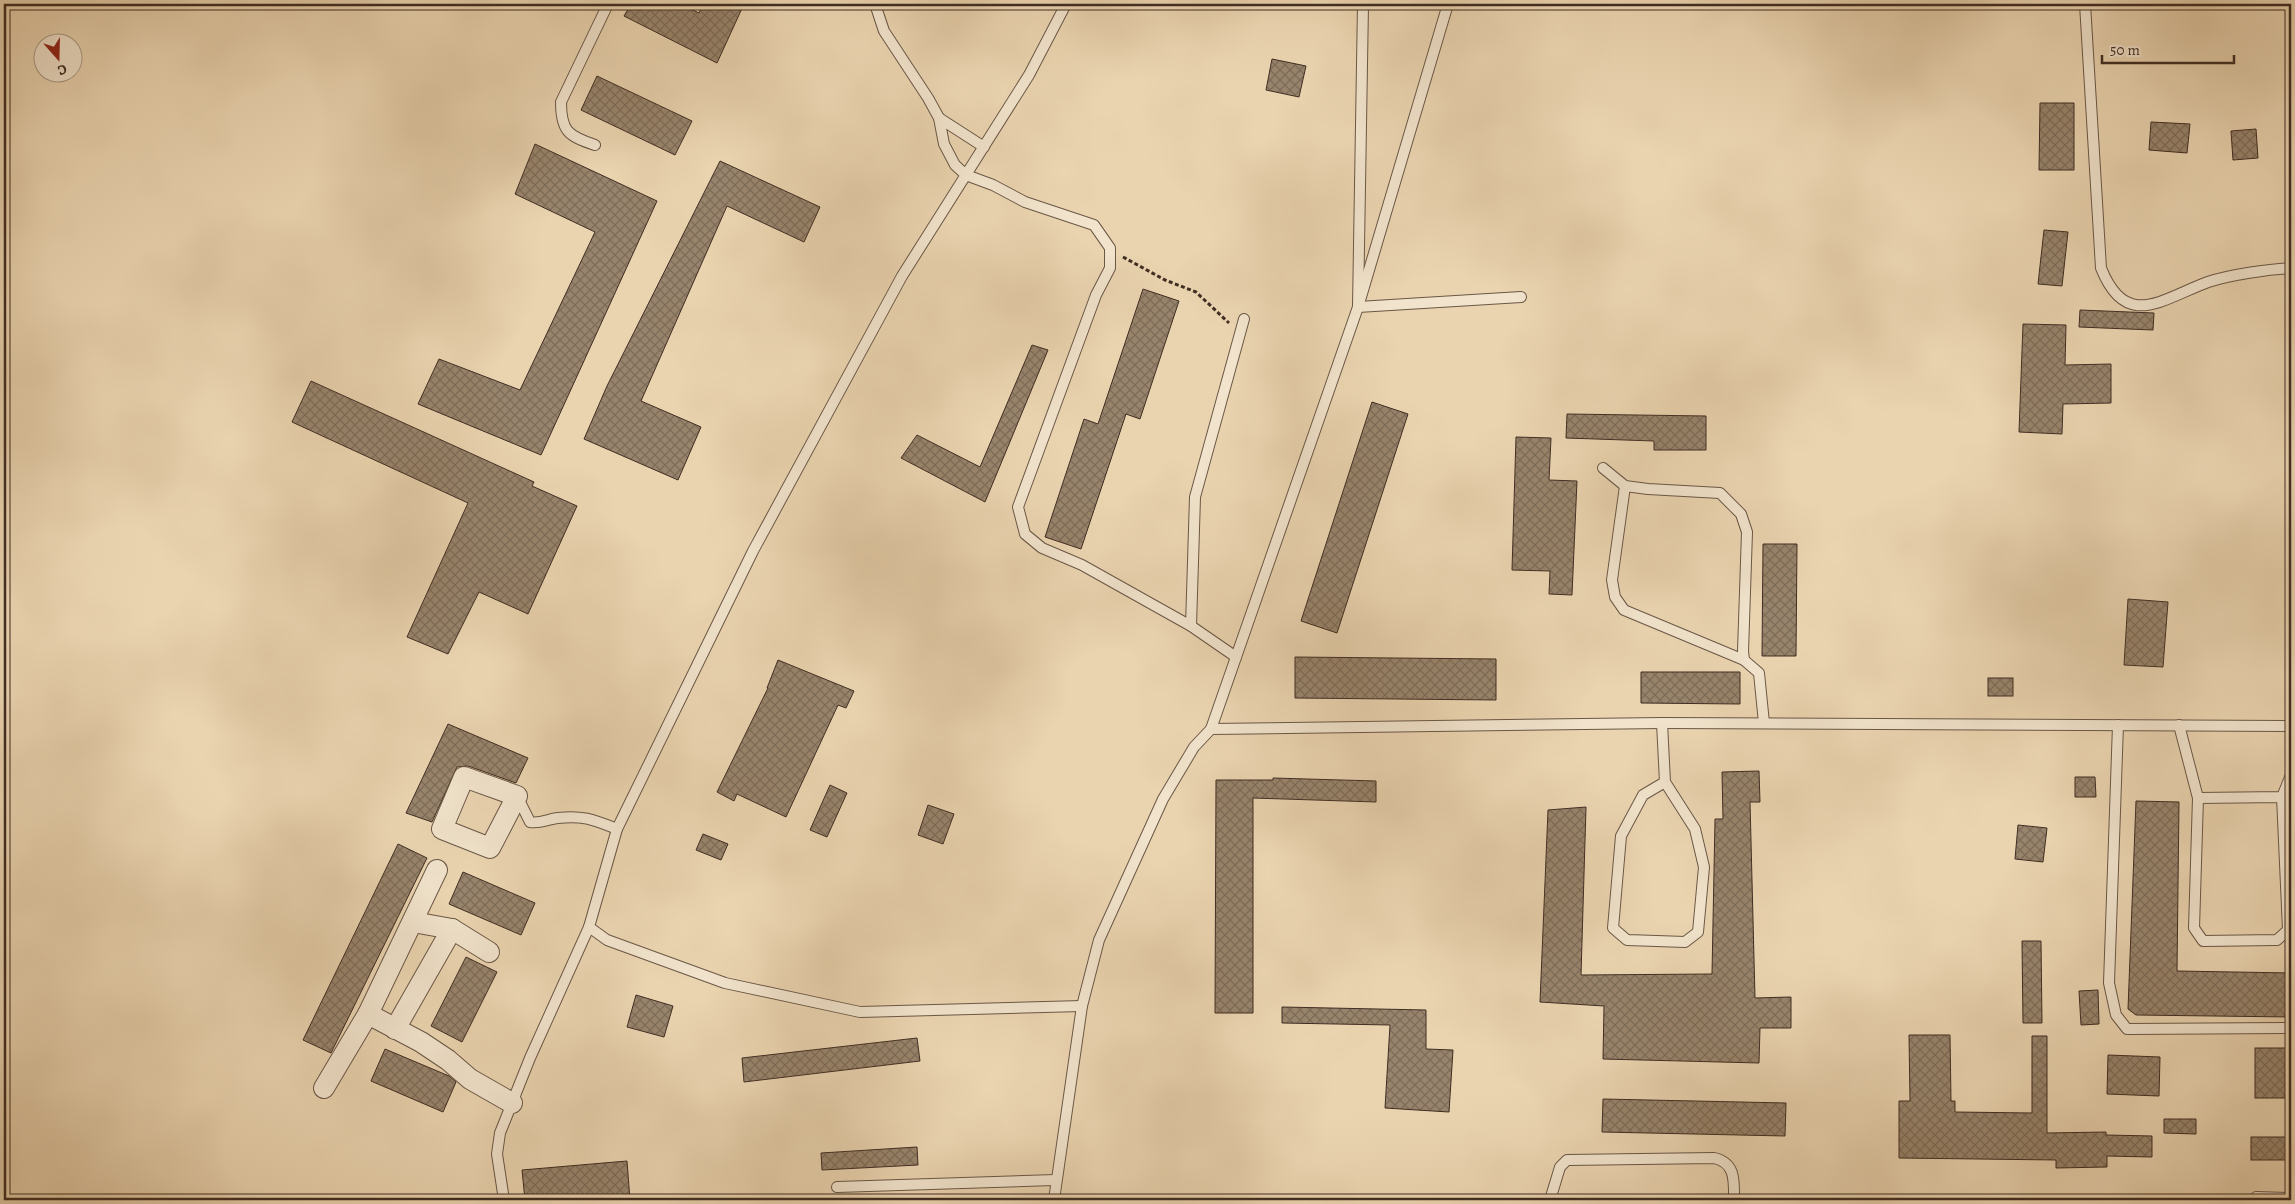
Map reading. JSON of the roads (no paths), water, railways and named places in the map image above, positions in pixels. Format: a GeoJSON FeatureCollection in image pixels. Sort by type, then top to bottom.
{"type":"FeatureCollection","features":[{"type":"Feature","properties":{"kind":"street"},"geometry":{"type":"LineString","coordinates":[[324,1088],[368,1014],[437,870]]}},
{"type":"Feature","properties":{"kind":"street"},"geometry":{"type":"LineString","coordinates":[[412,922],[452,929],[489,952]]}},
{"type":"Feature","properties":{"kind":"street"},"geometry":{"type":"LineString","coordinates":[[395,1029],[452,929]]}},
{"type":"Feature","properties":{"kind":"street"},"geometry":{"type":"LineString","coordinates":[[368,1014],[421,1042],[448,1060],[470,1079],[512,1103]]}},
{"type":"Feature","properties":{"kind":"lane"},"geometry":{"type":"LineString","coordinates":[[595,145],[577,139],[566,130],[561,117],[561,102],[608,4]]}},
{"type":"Feature","properties":{"kind":"lane"},"geometry":{"type":"LineString","coordinates":[[878,4],[877,10],[884,31],[939,118],[949,156],[966,175],[993,185],[1025,202],[1094,225],[1110,248],[1110,268],[1096,295],[1018,507],[1025,534],[1042,548],[1082,565],[1191,626],[1236,657]]}},
{"type":"Feature","properties":{"kind":"lane"},"geometry":{"type":"LineString","coordinates":[[504,1200],[497,1154],[500,1133],[589,927],[616,829],[753,551],[805,452],[902,276],[1029,74],[1066,4]]}},
{"type":"Feature","properties":{"kind":"lane"},"geometry":{"type":"LineString","coordinates":[[1358,306],[1363,4]]}},
{"type":"Feature","properties":{"kind":"lane"},"geometry":{"type":"LineString","coordinates":[[1054,1200],[1082,1006],[1099,940],[1163,799],[1194,747],[1211,729],[1358,306],[1448,4]]}},
{"type":"Feature","properties":{"kind":"lane"},"geometry":{"type":"LineString","coordinates":[[2085,4],[2102,268],[2109,287],[2120,300],[2138,306],[2163,302],[2209,282],[2291,268]]}},
{"type":"Feature","properties":{"kind":"lane"},"geometry":{"type":"LineString","coordinates":[[939,118],[984,147]]}},
{"type":"Feature","properties":{"kind":"lane"},"geometry":{"type":"LineString","coordinates":[[1358,306],[1521,298]]}},
{"type":"Feature","properties":{"kind":"lane"},"geometry":{"type":"LineString","coordinates":[[1191,626],[1195,497],[1244,319]]}},
{"type":"Feature","properties":{"kind":"lane"},"geometry":{"type":"LineString","coordinates":[[1603,468],[1625,486],[1648,490],[1720,493],[1741,514],[1747,532],[1744,660]]}},
{"type":"Feature","properties":{"kind":"lane"},"geometry":{"type":"LineString","coordinates":[[1625,486],[1612,580],[1616,597],[1624,610],[1744,660],[1759,673],[1764,723]]}},
{"type":"Feature","properties":{"kind":"lane"},"geometry":{"type":"LineString","coordinates":[[1211,729],[1662,723],[2291,726]]}},
{"type":"Feature","properties":{"kind":"lane"},"geometry":{"type":"LineString","coordinates":[[1662,723],[1665,782],[1695,829],[1704,867],[1698,932],[1685,942],[1627,940],[1613,928],[1621,836],[1643,795],[1665,782]]}},
{"type":"Feature","properties":{"kind":"lane"},"geometry":{"type":"LineString","coordinates":[[2118,725],[2109,983],[2116,1014],[2127,1029],[2291,1028]]}},
{"type":"Feature","properties":{"kind":"lane"},"geometry":{"type":"LineString","coordinates":[[2179,725],[2198,798],[2194,928],[2203,941],[2277,940],[2288,930],[2282,796],[2291,775]]}},
{"type":"Feature","properties":{"kind":"lane"},"geometry":{"type":"LineString","coordinates":[[517,796],[530,822],[537,824],[557,818],[586,817],[616,829]]}},
{"type":"Feature","properties":{"kind":"lane"},"geometry":{"type":"LineString","coordinates":[[2198,798],[2282,796]]}},
{"type":"Feature","properties":{"kind":"lane"},"geometry":{"type":"LineString","coordinates":[[589,927],[608,940],[725,983],[860,1012],[1082,1006]]}},
{"type":"Feature","properties":{"kind":"lane"},"geometry":{"type":"LineString","coordinates":[[1550,1200],[1560,1167],[1567,1160],[1714,1158],[1723,1160],[1730,1165],[1733,1175],[1734,1200]]}},
{"type":"Feature","properties":{"kind":"lane"},"geometry":{"type":"LineString","coordinates":[[837,1187],[1056,1180]]}},
{"type":"Feature","properties":{"kind":"lane"},"geometry":{"type":"LineString","coordinates":[[2256,1197],[2291,1198]]}}]}
